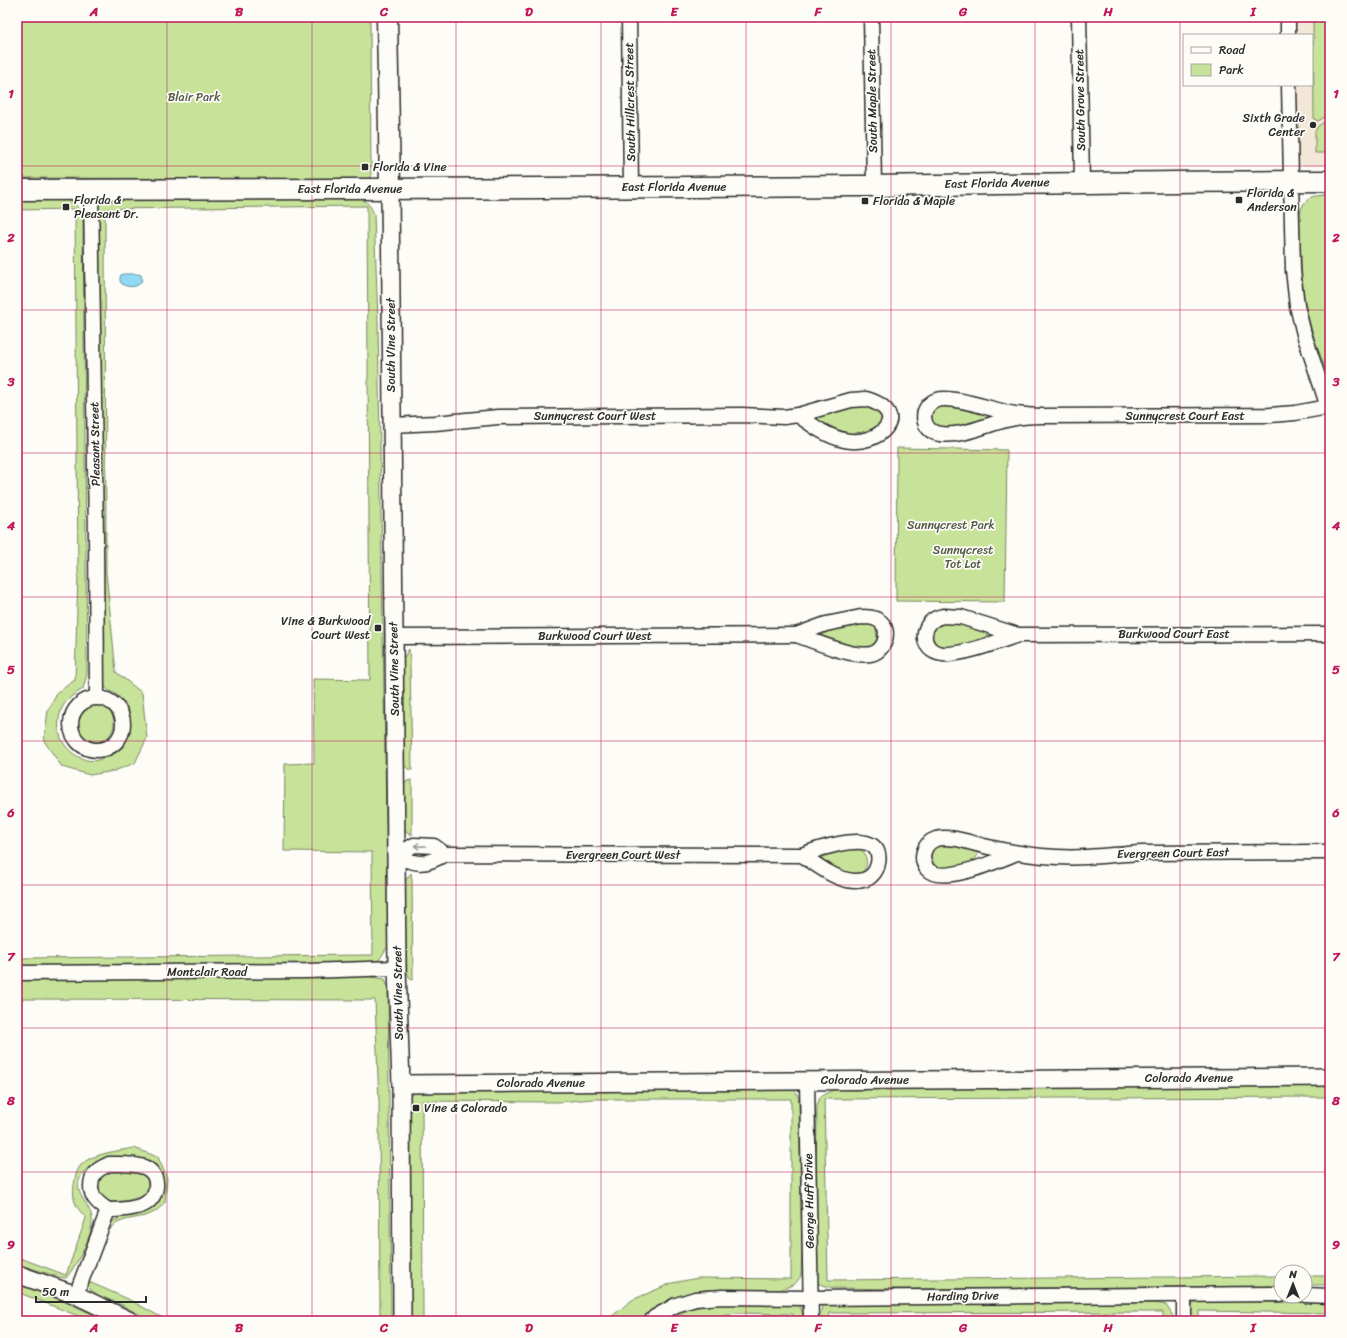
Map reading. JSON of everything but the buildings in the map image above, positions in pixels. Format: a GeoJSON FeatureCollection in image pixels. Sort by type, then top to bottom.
{"type":"FeatureCollection","features":[{"type":"Feature","properties":{"kind":"main road","name":"South Vine Street"},"geometry":{"type":"LineString","coordinates":[[387,17],[390,189]]}},
{"type":"Feature","properties":{"kind":"main road","name":"East Florida Avenue"},"geometry":{"type":"LineString","coordinates":[[17,190],[874,186],[1082,182],[1330,181]]}},
{"type":"Feature","properties":{"kind":"street","name":"South Hillcrest Street"},"geometry":{"type":"LineString","coordinates":[[629,17],[631,187]]}},
{"type":"Feature","properties":{"kind":"street","name":"South Maple Street"},"geometry":{"type":"LineString","coordinates":[[871,17],[874,186]]}},
{"type":"Feature","properties":{"kind":"street","name":"South Grove Street"},"geometry":{"type":"LineString","coordinates":[[1079,17],[1082,182]]}},
{"type":"Feature","properties":{"kind":"street"},"geometry":{"type":"LineString","coordinates":[[1288,17],[1288,34]]}},
{"type":"Feature","properties":{"kind":"street"},"geometry":{"type":"LineString","coordinates":[[1289,86],[1293,270],[1304,334],[1329,409]]}},
{"type":"Feature","properties":{"kind":"street","name":"South Vine Street"},"geometry":{"type":"LineString","coordinates":[[390,189],[397,968],[401,1084],[402,1321]]}},
{"type":"Feature","properties":{"kind":"street","name":"Pleasant Street"},"geometry":{"type":"LineString","coordinates":[[92,190],[97,698]]}},
{"type":"Feature","properties":{"kind":"street","name":"Sunnycrest Court East"},"geometry":{"type":"LineString","coordinates":[[1042,416],[1007,419],[956,434],[939,434],[930,430],[924,415],[926,407],[930,402],[942,398],[1014,414],[1042,416],[1270,415],[1329,409]]}},
{"type":"Feature","properties":{"kind":"street","name":"Sunnycrest Court West"},"geometry":{"type":"LineString","coordinates":[[392,425],[435,423],[498,416],[742,415],[784,417],[798,415],[851,400],[866,399],[876,402],[884,407],[889,416],[889,424],[884,431],[870,438],[857,442],[844,440],[830,435],[813,427],[798,415]]}},
{"type":"Feature","properties":{"kind":"street","name":"Burkwood Court West"},"geometry":{"type":"LineString","coordinates":[[394,637],[796,635],[854,654],[869,655],[877,652],[883,646],[886,631],[882,622],[875,618],[861,617],[826,624],[796,635]]}},
{"type":"Feature","properties":{"kind":"street","name":"Burkwood Court East"},"geometry":{"type":"LineString","coordinates":[[1018,635],[961,617],[937,617],[929,622],[925,629],[925,638],[928,646],[935,652],[943,654],[977,648],[1018,635],[1330,634]]}},
{"type":"Feature","properties":{"kind":"street","name":"Evergreen Court East"},"geometry":{"type":"LineString","coordinates":[[1017,853],[971,870],[952,874],[937,874],[928,870],[923,855],[925,847],[929,842],[938,839],[950,838],[1017,853],[1052,857],[1086,857],[1142,853],[1330,852]]}},
{"type":"Feature","properties":{"kind":"street","name":"Evergreen Court West"},"geometry":{"type":"LineString","coordinates":[[396,856],[414,846],[434,846],[445,854],[802,855],[848,842],[862,842],[873,845],[878,853],[878,861],[876,870],[871,877],[864,880],[853,881],[836,875],[802,855]]}},
{"type":"Feature","properties":{"kind":"street","name":"Montclair Road"},"geometry":{"type":"LineString","coordinates":[[17,973],[307,971],[397,968]]}},
{"type":"Feature","properties":{"kind":"street","name":"Colorado Avenue"},"geometry":{"type":"LineString","coordinates":[[401,1084],[807,1080],[1330,1078]]}},
{"type":"Feature","properties":{"kind":"street","name":"George Huff Drive"},"geometry":{"type":"LineString","coordinates":[[807,1080],[810,1321]]}},
{"type":"Feature","properties":{"kind":"street"},"geometry":{"type":"LineString","coordinates":[[109,1164],[134,1164],[144,1167],[153,1173],[156,1179],[156,1188],[153,1196],[147,1203],[138,1207],[108,1210],[95,1200],[90,1186],[95,1173],[100,1168],[109,1164]]}},
{"type":"Feature","properties":{"kind":"street"},"geometry":{"type":"LineString","coordinates":[[76,1295],[108,1210]]}},
{"type":"Feature","properties":{"kind":"street"},"geometry":{"type":"LineString","coordinates":[[17,1274],[76,1295],[130,1321]]}},
{"type":"Feature","properties":{"kind":"street","name":"Harding Drive"},"geometry":{"type":"LineString","coordinates":[[651,1321],[655,1317],[676,1305],[695,1299],[722,1297],[810,1298],[1273,1294]]}},
{"type":"Feature","properties":{"kind":"street"},"geometry":{"type":"LineString","coordinates":[[1184,1295],[1184,1321]]}},
{"type":"Feature","properties":{"kind":"street"},"geometry":{"type":"LineString","coordinates":[[1313,1295],[1330,1296]]}},
{"type":"Feature","properties":{"kind":"shaded area","name":"Sixth Grade Center"},"geometry":{"type":"Polygon","coordinates":[[[1294,17],[1330,17],[1330,166],[1296,166],[1295,86],[1313,86],[1313,34],[1294,34],[1294,17]]]}},
{"type":"Feature","properties":{"kind":"green space","name":"Blair Park"},"geometry":{"type":"Polygon","coordinates":[[[17,17],[370,17],[371,179],[17,178],[17,17]]]}},
{"type":"Feature","properties":{"kind":"green space"},"geometry":{"type":"Polygon","coordinates":[[[1313,17],[1330,17],[1330,114],[1318,121],[1314,119],[1313,17]]]}},
{"type":"Feature","properties":{"kind":"green space"},"geometry":{"type":"Polygon","coordinates":[[[1330,119],[1330,153],[1315,153],[1315,131],[1318,126],[1330,119]]]}},
{"type":"Feature","properties":{"kind":"green space"},"geometry":{"type":"Polygon","coordinates":[[[1330,194],[1330,380],[1314,338],[1306,306],[1302,274],[1300,213],[1304,204],[1309,198],[1330,194]]]}},
{"type":"Feature","properties":{"kind":"green space"},"geometry":{"type":"Polygon","coordinates":[[[59,199],[75,204],[83,219],[87,674],[83,689],[68,699],[62,708],[59,718],[59,728],[62,741],[70,751],[80,758],[92,761],[105,758],[123,747],[129,720],[123,701],[117,695],[108,690],[103,683],[98,204],[107,200],[362,199],[370,205],[374,214],[378,320],[388,946],[379,960],[366,963],[17,966],[17,958],[373,955],[372,852],[284,851],[285,764],[314,763],[313,679],[370,680],[367,206],[105,209],[106,572],[116,672],[142,693],[147,738],[135,763],[114,771],[90,775],[62,767],[44,741],[48,710],[58,692],[75,680],[78,573],[75,209],[17,210],[17,200],[59,199]]]}},
{"type":"Feature","properties":{"kind":"green space"},"geometry":{"type":"Polygon","coordinates":[[[938,404],[974,409],[993,417],[953,429],[941,429],[935,426],[928,417],[938,404]]]}},
{"type":"Feature","properties":{"kind":"green space"},"geometry":{"type":"Polygon","coordinates":[[[857,406],[872,406],[886,420],[865,436],[836,435],[812,418],[857,406]]]}},
{"type":"Feature","properties":{"kind":"green space","name":"Sunnycrest Park"},"geometry":{"type":"Polygon","coordinates":[[[897,448],[1007,450],[1005,602],[896,601],[897,448]]]}},
{"type":"Feature","properties":{"kind":"green space"},"geometry":{"type":"Polygon","coordinates":[[[856,621],[872,624],[876,628],[877,640],[872,646],[862,650],[815,636],[817,633],[856,621]]]}},
{"type":"Feature","properties":{"kind":"green space"},"geometry":{"type":"Polygon","coordinates":[[[953,621],[997,636],[947,650],[935,644],[932,638],[932,632],[937,624],[953,621]]]}},
{"type":"Feature","properties":{"kind":"green space"},"geometry":{"type":"Polygon","coordinates":[[[409,649],[412,770],[408,769],[403,764],[402,667],[403,659],[409,649]]]}},
{"type":"Feature","properties":{"kind":"green space"},"geometry":{"type":"Polygon","coordinates":[[[91,704],[99,704],[109,709],[113,716],[113,730],[109,737],[99,742],[91,742],[81,737],[79,734],[76,727],[76,719],[81,709],[84,707],[91,704]]]}},
{"type":"Feature","properties":{"kind":"green space"},"geometry":{"type":"Polygon","coordinates":[[[412,780],[412,835],[406,831],[404,826],[403,786],[407,781],[412,780]]]}},
{"type":"Feature","properties":{"kind":"green space"},"geometry":{"type":"Polygon","coordinates":[[[941,843],[977,850],[977,857],[968,864],[957,868],[940,868],[935,866],[931,858],[931,850],[941,843]]]}},
{"type":"Feature","properties":{"kind":"green space"},"geometry":{"type":"Polygon","coordinates":[[[851,846],[861,848],[866,856],[867,861],[863,871],[852,876],[848,876],[822,862],[823,854],[851,846]]]}},
{"type":"Feature","properties":{"kind":"green space"},"geometry":{"type":"Polygon","coordinates":[[[411,873],[413,980],[410,979],[407,972],[404,885],[411,873]]]}},
{"type":"Feature","properties":{"kind":"green space"},"geometry":{"type":"Polygon","coordinates":[[[365,976],[385,979],[388,989],[391,1321],[380,1321],[379,1103],[375,1000],[17,999],[17,980],[365,976]]]}},
{"type":"Feature","properties":{"kind":"green space"},"geometry":{"type":"Polygon","coordinates":[[[1330,1086],[1330,1097],[824,1099],[828,1280],[1273,1276],[1273,1286],[901,1289],[833,1288],[819,1284],[815,1275],[817,1106],[820,1097],[835,1089],[1330,1086]]]}},
{"type":"Feature","properties":{"kind":"green space"},"geometry":{"type":"Polygon","coordinates":[[[795,1090],[798,1096],[799,1104],[802,1252],[801,1276],[795,1284],[778,1290],[704,1290],[682,1295],[644,1321],[606,1321],[632,1300],[672,1283],[698,1278],[791,1279],[791,1099],[593,1099],[558,1102],[422,1101],[423,1321],[409,1321],[409,1098],[412,1093],[795,1090]]]}},
{"type":"Feature","properties":{"kind":"green space"},"geometry":{"type":"Polygon","coordinates":[[[134,1148],[158,1157],[167,1178],[165,1202],[151,1214],[122,1221],[112,1227],[97,1256],[89,1282],[128,1299],[168,1321],[151,1321],[120,1304],[99,1296],[91,1290],[87,1284],[107,1227],[113,1221],[148,1206],[159,1172],[152,1163],[134,1157],[112,1158],[96,1163],[84,1172],[80,1178],[79,1188],[91,1214],[91,1229],[80,1257],[66,1278],[17,1264],[17,1257],[66,1275],[86,1218],[77,1207],[74,1200],[75,1177],[78,1170],[86,1161],[99,1155],[134,1148]]]}},
{"type":"Feature","properties":{"kind":"green space"},"geometry":{"type":"Polygon","coordinates":[[[113,1170],[141,1170],[150,1178],[150,1190],[146,1195],[126,1201],[107,1202],[98,1196],[97,1180],[100,1174],[113,1170]]]}},
{"type":"Feature","properties":{"kind":"green space"},"geometry":{"type":"Polygon","coordinates":[[[1313,1276],[1330,1276],[1330,1285],[1313,1285],[1313,1276]]]}},
{"type":"Feature","properties":{"kind":"green space"},"geometry":{"type":"Polygon","coordinates":[[[17,1283],[36,1289],[108,1321],[91,1321],[17,1292],[17,1283]]]}},
{"type":"Feature","properties":{"kind":"green space"},"geometry":{"type":"Polygon","coordinates":[[[1207,1301],[1273,1302],[1273,1304],[1330,1303],[1330,1313],[1199,1311],[1199,1321],[1188,1321],[1191,1305],[1207,1301]]]}},
{"type":"Feature","properties":{"kind":"green space"},"geometry":{"type":"Polygon","coordinates":[[[749,1303],[796,1304],[800,1306],[805,1321],[794,1321],[793,1314],[736,1313],[700,1321],[667,1321],[687,1310],[706,1305],[749,1303]]]}},
{"type":"Feature","properties":{"kind":"green space"},"geometry":{"type":"Polygon","coordinates":[[[826,1303],[1156,1303],[1166,1305],[1173,1316],[1173,1321],[1163,1321],[1163,1312],[830,1313],[829,1321],[819,1321],[822,1306],[826,1303]]]}},
{"type":"Feature","properties":{"kind":"water"},"geometry":{"type":"Polygon","coordinates":[[[138,274],[141,275],[142,280],[140,284],[136,286],[126,286],[122,284],[120,280],[121,275],[138,274]]]}},
{"type":"Feature","properties":{"kind":"place","name":"Sixth Grade Center"},"geometry":{"type":"Point","coordinates":[1313,125]}},
{"type":"Feature","properties":{"kind":"place","name":"Florida & Vine"},"geometry":{"type":"Point","coordinates":[365,167]}},
{"type":"Feature","properties":{"kind":"place","name":"Florida & Anderson"},"geometry":{"type":"Point","coordinates":[1239,200]}},
{"type":"Feature","properties":{"kind":"place","name":"Florida & Maple"},"geometry":{"type":"Point","coordinates":[865,201]}},
{"type":"Feature","properties":{"kind":"place","name":"Florida & Pleasant Dr."},"geometry":{"type":"Point","coordinates":[66,207]}},
{"type":"Feature","properties":{"kind":"place","name":"Vine & Burkwood Court West"},"geometry":{"type":"Point","coordinates":[378,628]}},
{"type":"Feature","properties":{"kind":"place","name":"Vine & Colorado"},"geometry":{"type":"Point","coordinates":[416,1108]}},
{"type":"Feature","properties":{"kind":"park label","name":"Sunnycrest Tot Lot"},"geometry":{"type":"Point","coordinates":[963,557]}}]}
